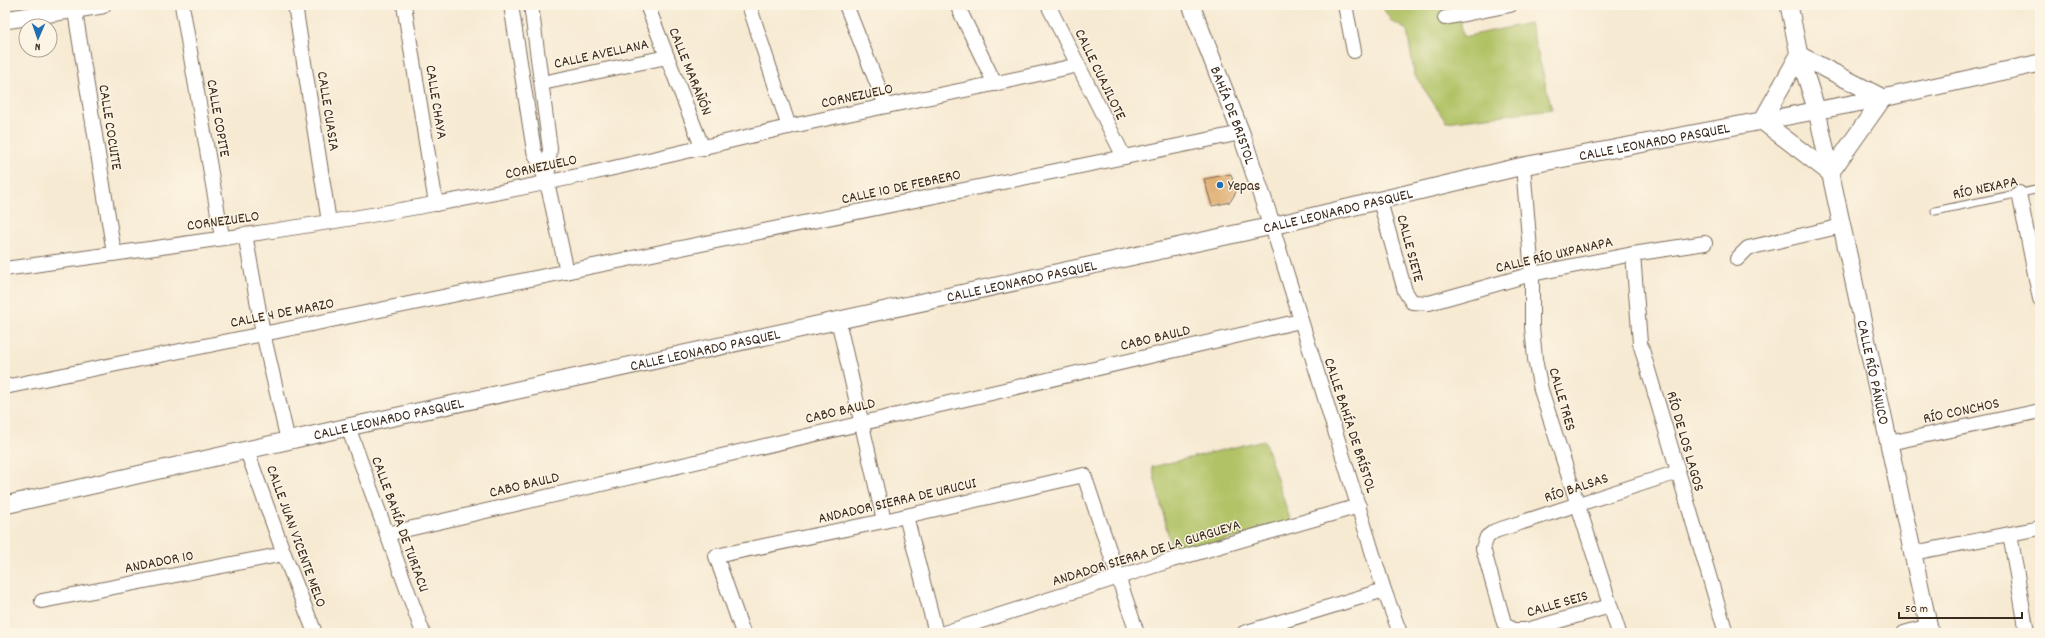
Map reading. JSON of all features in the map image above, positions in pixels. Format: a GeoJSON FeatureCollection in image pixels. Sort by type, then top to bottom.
{"type":"FeatureCollection","features":[{"type":"Feature","properties":{"kind":"street"},"geometry":{"type":"LineString","coordinates":[[5,20],[75,7],[102,5]]}},
{"type":"Feature","properties":{"kind":"street","name":"CALLE COPITE"},"geometry":{"type":"LineString","coordinates":[[182,5],[222,237]]}},
{"type":"Feature","properties":{"kind":"street","name":"CALLE CUASIA"},"geometry":{"type":"LineString","coordinates":[[295,5],[329,222]]}},
{"type":"Feature","properties":{"kind":"street","name":"CALLE CHAYA"},"geometry":{"type":"LineString","coordinates":[[404,5],[436,204]]}},
{"type":"Feature","properties":{"kind":"street"},"geometry":{"type":"LineString","coordinates":[[511,5],[534,152],[547,182],[567,272]]}},
{"type":"Feature","properties":{"kind":"street"},"geometry":{"type":"LineString","coordinates":[[531,5],[550,149],[547,182]]}},
{"type":"Feature","properties":{"kind":"street","name":"CALLE MARAÑÓN"},"geometry":{"type":"LineString","coordinates":[[647,5],[703,149]]}},
{"type":"Feature","properties":{"kind":"street"},"geometry":{"type":"LineString","coordinates":[[749,5],[789,127]]}},
{"type":"Feature","properties":{"kind":"street"},"geometry":{"type":"LineString","coordinates":[[846,5],[886,106]]}},
{"type":"Feature","properties":{"kind":"street"},"geometry":{"type":"LineString","coordinates":[[957,5],[995,84]]}},
{"type":"Feature","properties":{"kind":"street","name":"CALLE CUAJILOTE"},"geometry":{"type":"LineString","coordinates":[[1048,5],[1124,157]]}},
{"type":"Feature","properties":{"kind":"street","name":"BAHÍA DE BRISTOL"},"geometry":{"type":"LineString","coordinates":[[1191,5],[1242,133],[1272,226]]}},
{"type":"Feature","properties":{"kind":"street"},"geometry":{"type":"LineString","coordinates":[[1345,5],[1354,51]]}},
{"type":"Feature","properties":{"kind":"street"},"geometry":{"type":"LineString","coordinates":[[1445,18],[1510,5]]}},
{"type":"Feature","properties":{"kind":"street","name":"CALLE RÍO PÁNUCO"},"geometry":{"type":"LineString","coordinates":[[1789,5],[1800,55],[1817,111],[1929,630]]}},
{"type":"Feature","properties":{"kind":"street","name":"CALLE COCUITE"},"geometry":{"type":"LineString","coordinates":[[75,7],[114,253]]}},
{"type":"Feature","properties":{"kind":"street"},"geometry":{"type":"LineString","coordinates":[[1800,55],[1883,98],[1830,173],[1762,121],[1800,55]]}},
{"type":"Feature","properties":{"kind":"street","name":"CALLE AVELLANA"},"geometry":{"type":"LineString","coordinates":[[542,83],[667,57]]}},
{"type":"Feature","properties":{"kind":"street","name":"CALLE LEONARDO PASQUEL"},"geometry":{"type":"LineString","coordinates":[[5,505],[348,427],[1272,226],[1523,166],[1883,98],[2040,63]]}},
{"type":"Feature","properties":{"kind":"street","name":"CORNEZUELO"},"geometry":{"type":"LineString","coordinates":[[5,269],[329,222],[436,204],[703,149],[789,127],[1078,65]]}},
{"type":"Feature","properties":{"kind":"street","name":"CALLE 10 DE FEBRERO"},"geometry":{"type":"LineString","coordinates":[[567,272],[1242,133]]}},
{"type":"Feature","properties":{"kind":"street","name":"CALLE TRES"},"geometry":{"type":"LineString","coordinates":[[1523,166],[1532,274],[1532,327],[1535,359],[1541,390],[1619,633]]}},
{"type":"Feature","properties":{"kind":"street"},"geometry":{"type":"LineString","coordinates":[[2019,193],[2040,299]]}},
{"type":"Feature","properties":{"kind":"street","name":"CALLE SIETE"},"geometry":{"type":"LineString","coordinates":[[1380,201],[1404,291],[1412,302]]}},
{"type":"Feature","properties":{"kind":"street","name":"CALLE BAHÍA DE BRÍSTOL"},"geometry":{"type":"LineString","coordinates":[[1272,226],[1384,590],[1400,633]]}},
{"type":"Feature","properties":{"kind":"street"},"geometry":{"type":"LineString","coordinates":[[1736,260],[1748,248],[1842,226]]}},
{"type":"Feature","properties":{"kind":"street"},"geometry":{"type":"LineString","coordinates":[[245,234],[263,333],[288,441]]}},
{"type":"Feature","properties":{"kind":"street","name":"CALLE RÍO UXPANAPA"},"geometry":{"type":"LineString","coordinates":[[1412,302],[1429,302],[1532,274],[1633,254],[1705,243]]}},
{"type":"Feature","properties":{"kind":"street","name":"RÍO DE LOS LAGOS"},"geometry":{"type":"LineString","coordinates":[[1633,254],[1640,343],[1726,633]]}},
{"type":"Feature","properties":{"kind":"street","name":"CALLE 4 DE MARZO"},"geometry":{"type":"LineString","coordinates":[[5,387],[567,272]]}},
{"type":"Feature","properties":{"kind":"street"},"geometry":{"type":"LineString","coordinates":[[838,320],[860,423],[884,521]]}},
{"type":"Feature","properties":{"kind":"street","name":"CABO BAULD"},"geometry":{"type":"LineString","coordinates":[[387,534],[1300,321]]}},
{"type":"Feature","properties":{"kind":"street","name":"RÍO CONCHOS"},"geometry":{"type":"LineString","coordinates":[[1889,442],[2040,411]]}},
{"type":"Feature","properties":{"kind":"street","name":"CALLE BAHÍA DE TURIACU"},"geometry":{"type":"LineString","coordinates":[[348,427],[423,633]]}},
{"type":"Feature","properties":{"kind":"street","name":"CALLE JUAN VICENTE MELO"},"geometry":{"type":"LineString","coordinates":[[247,451],[314,633]]}},
{"type":"Feature","properties":{"kind":"street","name":"RÍO BALSAS"},"geometry":{"type":"LineString","coordinates":[[1512,630],[1504,623],[1483,548],[1487,537],[1495,531],[1678,472]]}},
{"type":"Feature","properties":{"kind":"street","name":"ANDADOR SIERRA DE URUCUI"},"geometry":{"type":"LineString","coordinates":[[743,633],[716,556],[884,521],[1084,475],[1119,577]]}},
{"type":"Feature","properties":{"kind":"street","name":"ANDADOR SIERRA DE LA GURGUEYA"},"geometry":{"type":"LineString","coordinates":[[944,633],[1119,577],[1359,506]]}},
{"type":"Feature","properties":{"kind":"street"},"geometry":{"type":"LineString","coordinates":[[906,516],[936,633]]}},
{"type":"Feature","properties":{"kind":"street"},"geometry":{"type":"LineString","coordinates":[[1913,553],[2040,528]]}},
{"type":"Feature","properties":{"kind":"street"},"geometry":{"type":"LineString","coordinates":[[2010,534],[2027,633]]}},
{"type":"Feature","properties":{"kind":"street","name":"ANDADOR 10"},"geometry":{"type":"LineString","coordinates":[[42,601],[284,554]]}},
{"type":"Feature","properties":{"kind":"street"},"geometry":{"type":"LineString","coordinates":[[1119,577],[1137,633]]}},
{"type":"Feature","properties":{"kind":"street"},"geometry":{"type":"LineString","coordinates":[[1244,633],[1384,590]]}},
{"type":"Feature","properties":{"kind":"street","name":"CALLE SEIS"},"geometry":{"type":"LineString","coordinates":[[1512,630],[1527,630],[1610,606]]}},
{"type":"Feature","properties":{"kind":"street"},"geometry":{"type":"LineString","coordinates":[[1904,633],[1929,630]]}},
{"type":"Feature","properties":{"kind":"lane","name":"RÍO NEXAPA"},"geometry":{"type":"LineString","coordinates":[[1935,211],[2040,189]]}},
{"type":"Feature","properties":{"kind":"green space"},"geometry":{"type":"Polygon","coordinates":[[[1381,5],[1458,5],[1463,37],[1530,23],[1552,109],[1446,122],[1414,74],[1407,30],[1391,21],[1381,5]]]}},
{"type":"Feature","properties":{"kind":"green space"},"geometry":{"type":"Polygon","coordinates":[[[1264,440],[1291,522],[1173,555],[1152,467],[1264,440]]]}},
{"type":"Feature","properties":{"kind":"building","name":"Yepas"},"geometry":{"type":"Polygon","coordinates":[[[1231,174],[1236,192],[1230,202],[1212,206],[1204,179],[1231,174]]]}},
{"type":"Feature","properties":{"kind":"place","name":"Yepas"},"geometry":{"type":"Point","coordinates":[1220,185]}}]}
